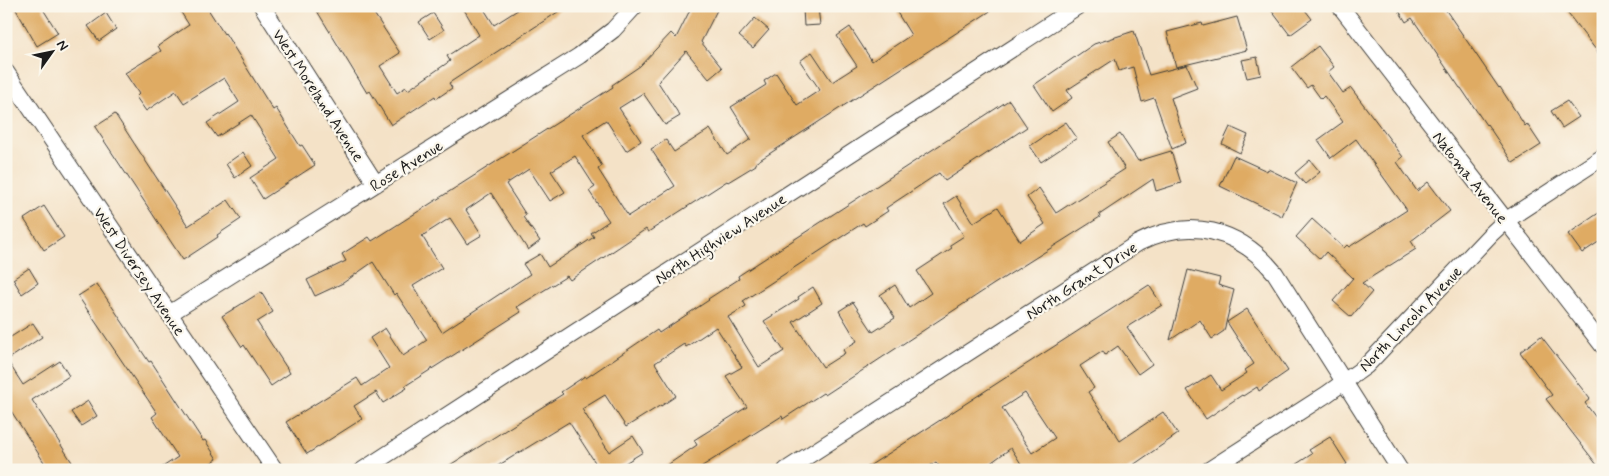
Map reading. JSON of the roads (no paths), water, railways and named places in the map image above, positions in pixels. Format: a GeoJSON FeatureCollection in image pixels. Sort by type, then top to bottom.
{"type":"FeatureCollection","features":[{"type":"Feature","properties":{"kind":"street","name":"West Moreland Avenue"},"geometry":{"type":"LineString","coordinates":[[262,6],[376,184]]}},
{"type":"Feature","properties":{"kind":"street","name":"Rose Avenue"},"geometry":{"type":"LineString","coordinates":[[169,314],[579,56],[613,30],[635,6]]}},
{"type":"Feature","properties":{"kind":"street","name":"North Highview Avenue"},"geometry":{"type":"LineString","coordinates":[[363,470],[1078,6]]}},
{"type":"Feature","properties":{"kind":"street","name":"Natoma Avenue"},"geometry":{"type":"LineString","coordinates":[[1340,6],[1603,346]]}},
{"type":"Feature","properties":{"kind":"street","name":"West Diversey Avenue"},"geometry":{"type":"LineString","coordinates":[[6,72],[275,470]]}},
{"type":"Feature","properties":{"kind":"street","name":"North Lincoln Avenue"},"geometry":{"type":"LineString","coordinates":[[1210,470],[1345,382],[1366,366],[1505,221],[1603,157]]}},
{"type":"Feature","properties":{"kind":"street","name":"North Grant Drive"},"geometry":{"type":"LineString","coordinates":[[786,470],[1138,243],[1160,233],[1173,230],[1202,229],[1222,234],[1245,245],[1275,273],[1400,470]]}}]}
